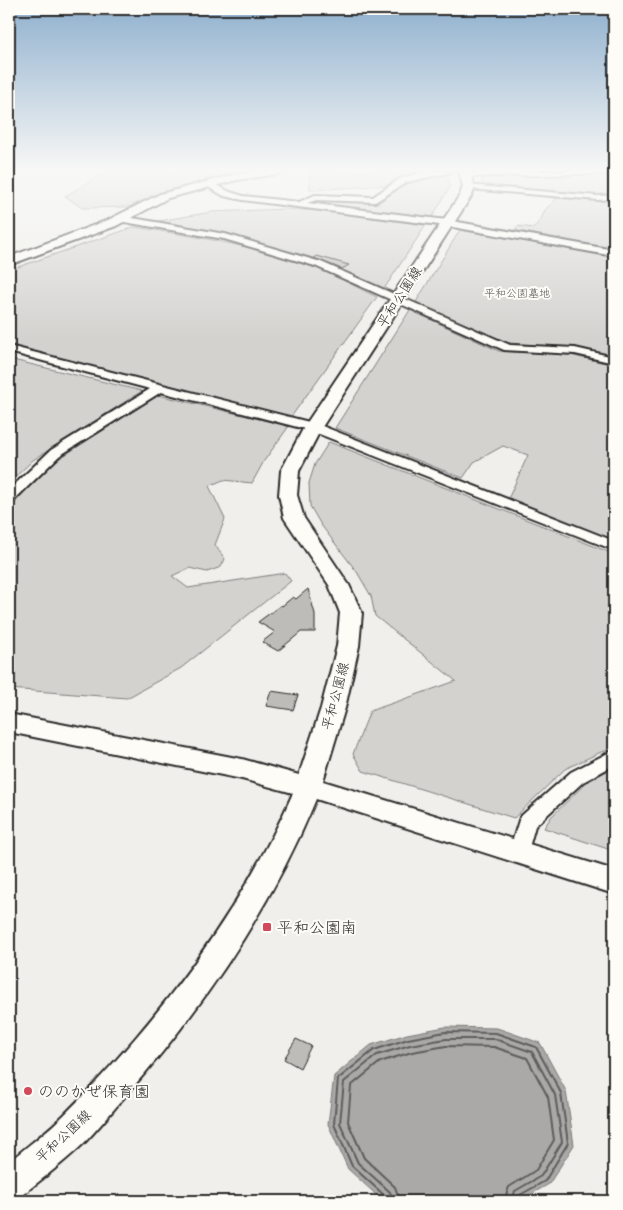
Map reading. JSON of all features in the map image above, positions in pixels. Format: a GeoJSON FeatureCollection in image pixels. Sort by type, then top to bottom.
{"type":"FeatureCollection","features":[{"type":"Feature","properties":{"kind":"street"},"geometry":{"type":"LineString","coordinates":[[9,261],[98,227]]}},
{"type":"Feature","properties":{"kind":"street"},"geometry":{"type":"LineString","coordinates":[[170,227],[225,237],[318,264],[399,298],[508,348],[575,351],[614,360]]}},
{"type":"Feature","properties":{"kind":"street","name":"平和公園線"},"geometry":{"type":"LineString","coordinates":[[9,1184],[75,1128],[136,1062],[183,1002],[258,892],[286,838],[308,787],[337,690],[348,646],[351,613],[339,584],[294,518],[288,495],[290,471],[313,428],[444,227]]}},
{"type":"Feature","properties":{"kind":"street"},"geometry":{"type":"LineString","coordinates":[[472,227],[614,253]]}},
{"type":"Feature","properties":{"kind":"street"},"geometry":{"type":"LineString","coordinates":[[9,349],[313,428],[614,546]]}},
{"type":"Feature","properties":{"kind":"street"},"geometry":{"type":"LineString","coordinates":[[9,497],[55,453],[159,388]]}},
{"type":"Feature","properties":{"kind":"street"},"geometry":{"type":"LineString","coordinates":[[9,723],[242,769],[308,787],[614,882]]}},
{"type":"Feature","properties":{"kind":"street"},"geometry":{"type":"LineString","coordinates":[[519,852],[527,822],[576,776],[614,757]]}},
{"type":"Feature","properties":{"kind":"green space"},"geometry":{"type":"Polygon","coordinates":[[[137,227],[222,242],[287,258],[325,272],[377,297],[291,417],[9,346],[9,270],[137,227]]]}},
{"type":"Feature","properties":{"kind":"green space"},"geometry":{"type":"Polygon","coordinates":[[[179,227],[424,227],[384,289],[325,264],[273,247],[179,227]]]}},
{"type":"Feature","properties":{"kind":"green space"},"geometry":{"type":"Polygon","coordinates":[[[517,227],[614,227],[614,251],[512,233],[517,227]]]}},
{"type":"Feature","properties":{"kind":"green space","name":"平和公園墓地"},"geometry":{"type":"Polygon","coordinates":[[[460,230],[614,257],[614,357],[578,349],[499,342],[416,302],[460,230]]]}},
{"type":"Feature","properties":{"kind":"green space"},"geometry":{"type":"Polygon","coordinates":[[[410,310],[499,351],[570,355],[614,365],[614,541],[508,499],[528,455],[503,446],[474,462],[463,478],[335,428],[410,310]]]}},
{"type":"Feature","properties":{"kind":"green space"},"geometry":{"type":"Polygon","coordinates":[[[9,359],[142,391],[33,460],[9,483],[9,359]]]}},
{"type":"Feature","properties":{"kind":"green space"},"geometry":{"type":"Polygon","coordinates":[[[158,395],[289,426],[264,461],[252,483],[223,480],[209,486],[225,519],[215,545],[225,559],[221,567],[207,572],[189,568],[172,576],[188,588],[285,573],[291,581],[181,668],[127,698],[9,689],[9,511],[23,493],[57,460],[158,395]]]}},
{"type":"Feature","properties":{"kind":"green space"},"geometry":{"type":"Polygon","coordinates":[[[329,442],[614,554],[614,749],[601,752],[565,769],[514,818],[363,771],[353,754],[370,711],[456,681],[375,616],[371,596],[357,572],[321,525],[310,506],[309,483],[315,464],[329,442]]]}},
{"type":"Feature","properties":{"kind":"green space"},"geometry":{"type":"Polygon","coordinates":[[[614,767],[614,851],[544,828],[551,817],[587,782],[614,767]]]}},
{"type":"Feature","properties":{"kind":"water"},"geometry":{"type":"Polygon","coordinates":[[[445,1027],[497,1028],[540,1043],[566,1091],[574,1145],[549,1184],[519,1201],[383,1201],[348,1169],[328,1124],[334,1076],[371,1045],[407,1034],[445,1027]]]}},
{"type":"Feature","properties":{"kind":"building"},"geometry":{"type":"Polygon","coordinates":[[[317,256],[349,265],[342,269],[314,258],[317,256]]]}},
{"type":"Feature","properties":{"kind":"building"},"geometry":{"type":"Polygon","coordinates":[[[308,589],[315,614],[315,632],[301,632],[278,651],[262,642],[275,632],[258,622],[293,597],[296,599],[308,589]]]}},
{"type":"Feature","properties":{"kind":"building"},"geometry":{"type":"Polygon","coordinates":[[[271,691],[298,695],[293,710],[266,706],[271,691]]]}},
{"type":"Feature","properties":{"kind":"building"},"geometry":{"type":"Polygon","coordinates":[[[296,1039],[311,1046],[300,1068],[284,1059],[296,1039]]]}},
{"type":"Feature","properties":{"kind":"place","name":"平和公園南"},"geometry":{"type":"Point","coordinates":[267,927]}},
{"type":"Feature","properties":{"kind":"place","name":"ののかぜ保育園"},"geometry":{"type":"Point","coordinates":[28,1091]}}]}
